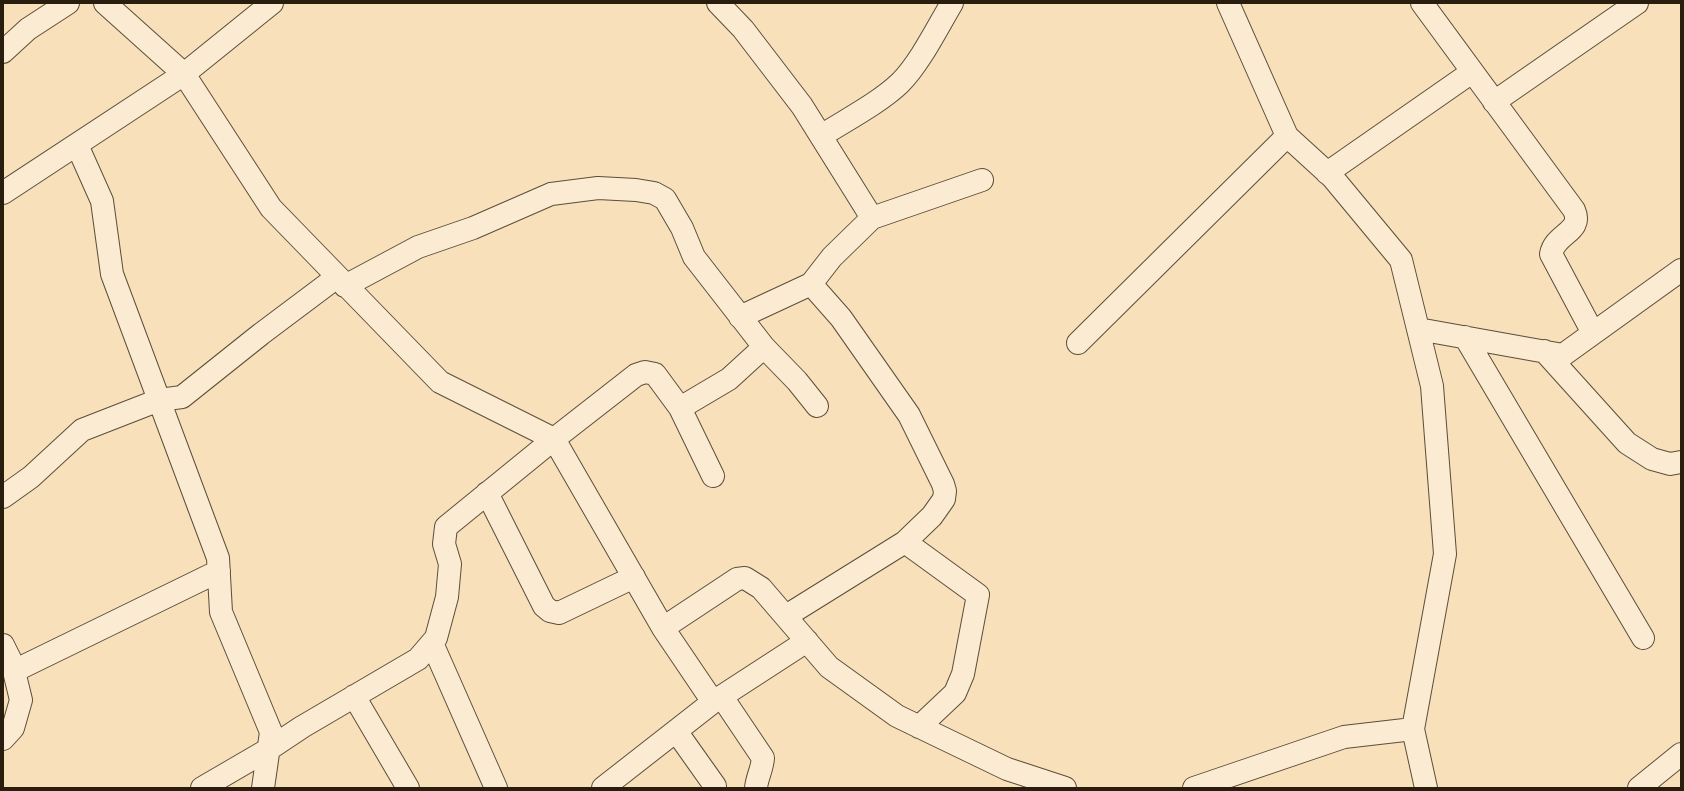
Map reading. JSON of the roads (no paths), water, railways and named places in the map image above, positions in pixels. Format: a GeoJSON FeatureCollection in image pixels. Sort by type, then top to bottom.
{"type":"FeatureCollection","features":[{"type":"Feature","properties":{"kind":"street"},"geometry":{"type":"LineString","coordinates":[[3,52],[22,34],[68,3]]}},
{"type":"Feature","properties":{"kind":"street"},"geometry":{"type":"LineString","coordinates":[[105,3],[184,74],[270,208],[440,382],[554,438],[663,628],[763,758],[762,770],[756,782],[756,788]]}},
{"type":"Feature","properties":{"kind":"street"},"geometry":{"type":"LineString","coordinates":[[3,194],[184,74],[272,3]]}},
{"type":"Feature","properties":{"kind":"street"},"geometry":{"type":"LineString","coordinates":[[718,3],[743,29],[802,106],[872,218]]}},
{"type":"Feature","properties":{"kind":"street"},"geometry":{"type":"LineString","coordinates":[[821,136],[890,91],[901,82],[912,68],[952,3]]}},
{"type":"Feature","properties":{"kind":"street"},"geometry":{"type":"LineString","coordinates":[[1228,3],[1287,136],[1327,173],[1401,260],[1432,386],[1444,554],[1413,728],[1426,788]]}},
{"type":"Feature","properties":{"kind":"street"},"geometry":{"type":"LineString","coordinates":[[1422,3],[1576,216],[1576,223],[1552,246],[1551,254],[1593,333]]}},
{"type":"Feature","properties":{"kind":"street"},"geometry":{"type":"LineString","coordinates":[[1494,102],[1637,3]]}},
{"type":"Feature","properties":{"kind":"street"},"geometry":{"type":"LineString","coordinates":[[1327,173],[1472,72]]}},
{"type":"Feature","properties":{"kind":"street"},"geometry":{"type":"LineString","coordinates":[[1078,343],[1287,136]]}},
{"type":"Feature","properties":{"kind":"street"},"geometry":{"type":"LineString","coordinates":[[77,145],[102,201],[112,274],[218,558],[221,612],[271,732],[263,788]]}},
{"type":"Feature","properties":{"kind":"street"},"geometry":{"type":"LineString","coordinates":[[740,317],[811,284],[832,257],[872,218],[982,180]]}},
{"type":"Feature","properties":{"kind":"street"},"geometry":{"type":"LineString","coordinates":[[3,496],[31,477],[82,430],[159,400],[182,397],[261,334],[341,281],[418,248],[473,228],[551,194],[598,188],[636,190],[654,193],[665,199],[682,228],[694,257],[764,347],[797,381],[817,406]]}},
{"type":"Feature","properties":{"kind":"street"},"geometry":{"type":"LineString","coordinates":[[1418,329],[1563,355],[1681,270]]}},
{"type":"Feature","properties":{"kind":"street"},"geometry":{"type":"LineString","coordinates":[[786,616],[905,542],[932,516],[944,499],[943,484],[909,415],[841,318],[811,284]]}},
{"type":"Feature","properties":{"kind":"street"},"geometry":{"type":"LineString","coordinates":[[1465,337],[1643,638]]}},
{"type":"Feature","properties":{"kind":"street"},"geometry":{"type":"LineString","coordinates":[[680,408],[729,379],[764,347]]}},
{"type":"Feature","properties":{"kind":"street"},"geometry":{"type":"LineString","coordinates":[[1544,351],[1628,443],[1652,459],[1670,464],[1681,462]]}},
{"type":"Feature","properties":{"kind":"street"},"geometry":{"type":"LineString","coordinates":[[202,788],[418,659],[436,638],[447,597],[450,564],[444,544],[446,527],[554,438],[636,375],[645,372],[655,374],[680,408],[713,476]]}},
{"type":"Feature","properties":{"kind":"street"},"geometry":{"type":"LineString","coordinates":[[487,493],[544,606],[550,611],[559,613],[634,577]]}},
{"type":"Feature","properties":{"kind":"street"},"geometry":{"type":"LineString","coordinates":[[905,542],[978,595],[963,674],[954,693],[919,726]]}},
{"type":"Feature","properties":{"kind":"street"},"geometry":{"type":"LineString","coordinates":[[14,671],[219,571]]}},
{"type":"Feature","properties":{"kind":"street"},"geometry":{"type":"LineString","coordinates":[[663,628],[737,579],[745,578],[761,588],[829,667],[897,716],[1007,769],[1065,788]]}},
{"type":"Feature","properties":{"kind":"street"},"geometry":{"type":"LineString","coordinates":[[603,788],[717,700],[807,641]]}},
{"type":"Feature","properties":{"kind":"street"},"geometry":{"type":"LineString","coordinates":[[432,643],[496,788]]}},
{"type":"Feature","properties":{"kind":"street"},"geometry":{"type":"LineString","coordinates":[[3,645],[12,663],[22,700],[13,728],[3,738]]}},
{"type":"Feature","properties":{"kind":"street"},"geometry":{"type":"LineString","coordinates":[[354,696],[408,788]]}},
{"type":"Feature","properties":{"kind":"street"},"geometry":{"type":"LineString","coordinates":[[1194,788],[1344,738],[1413,728]]}},
{"type":"Feature","properties":{"kind":"street"},"geometry":{"type":"LineString","coordinates":[[676,731],[715,788]]}},
{"type":"Feature","properties":{"kind":"street"},"geometry":{"type":"LineString","coordinates":[[1639,788],[1681,754]]}}]}
